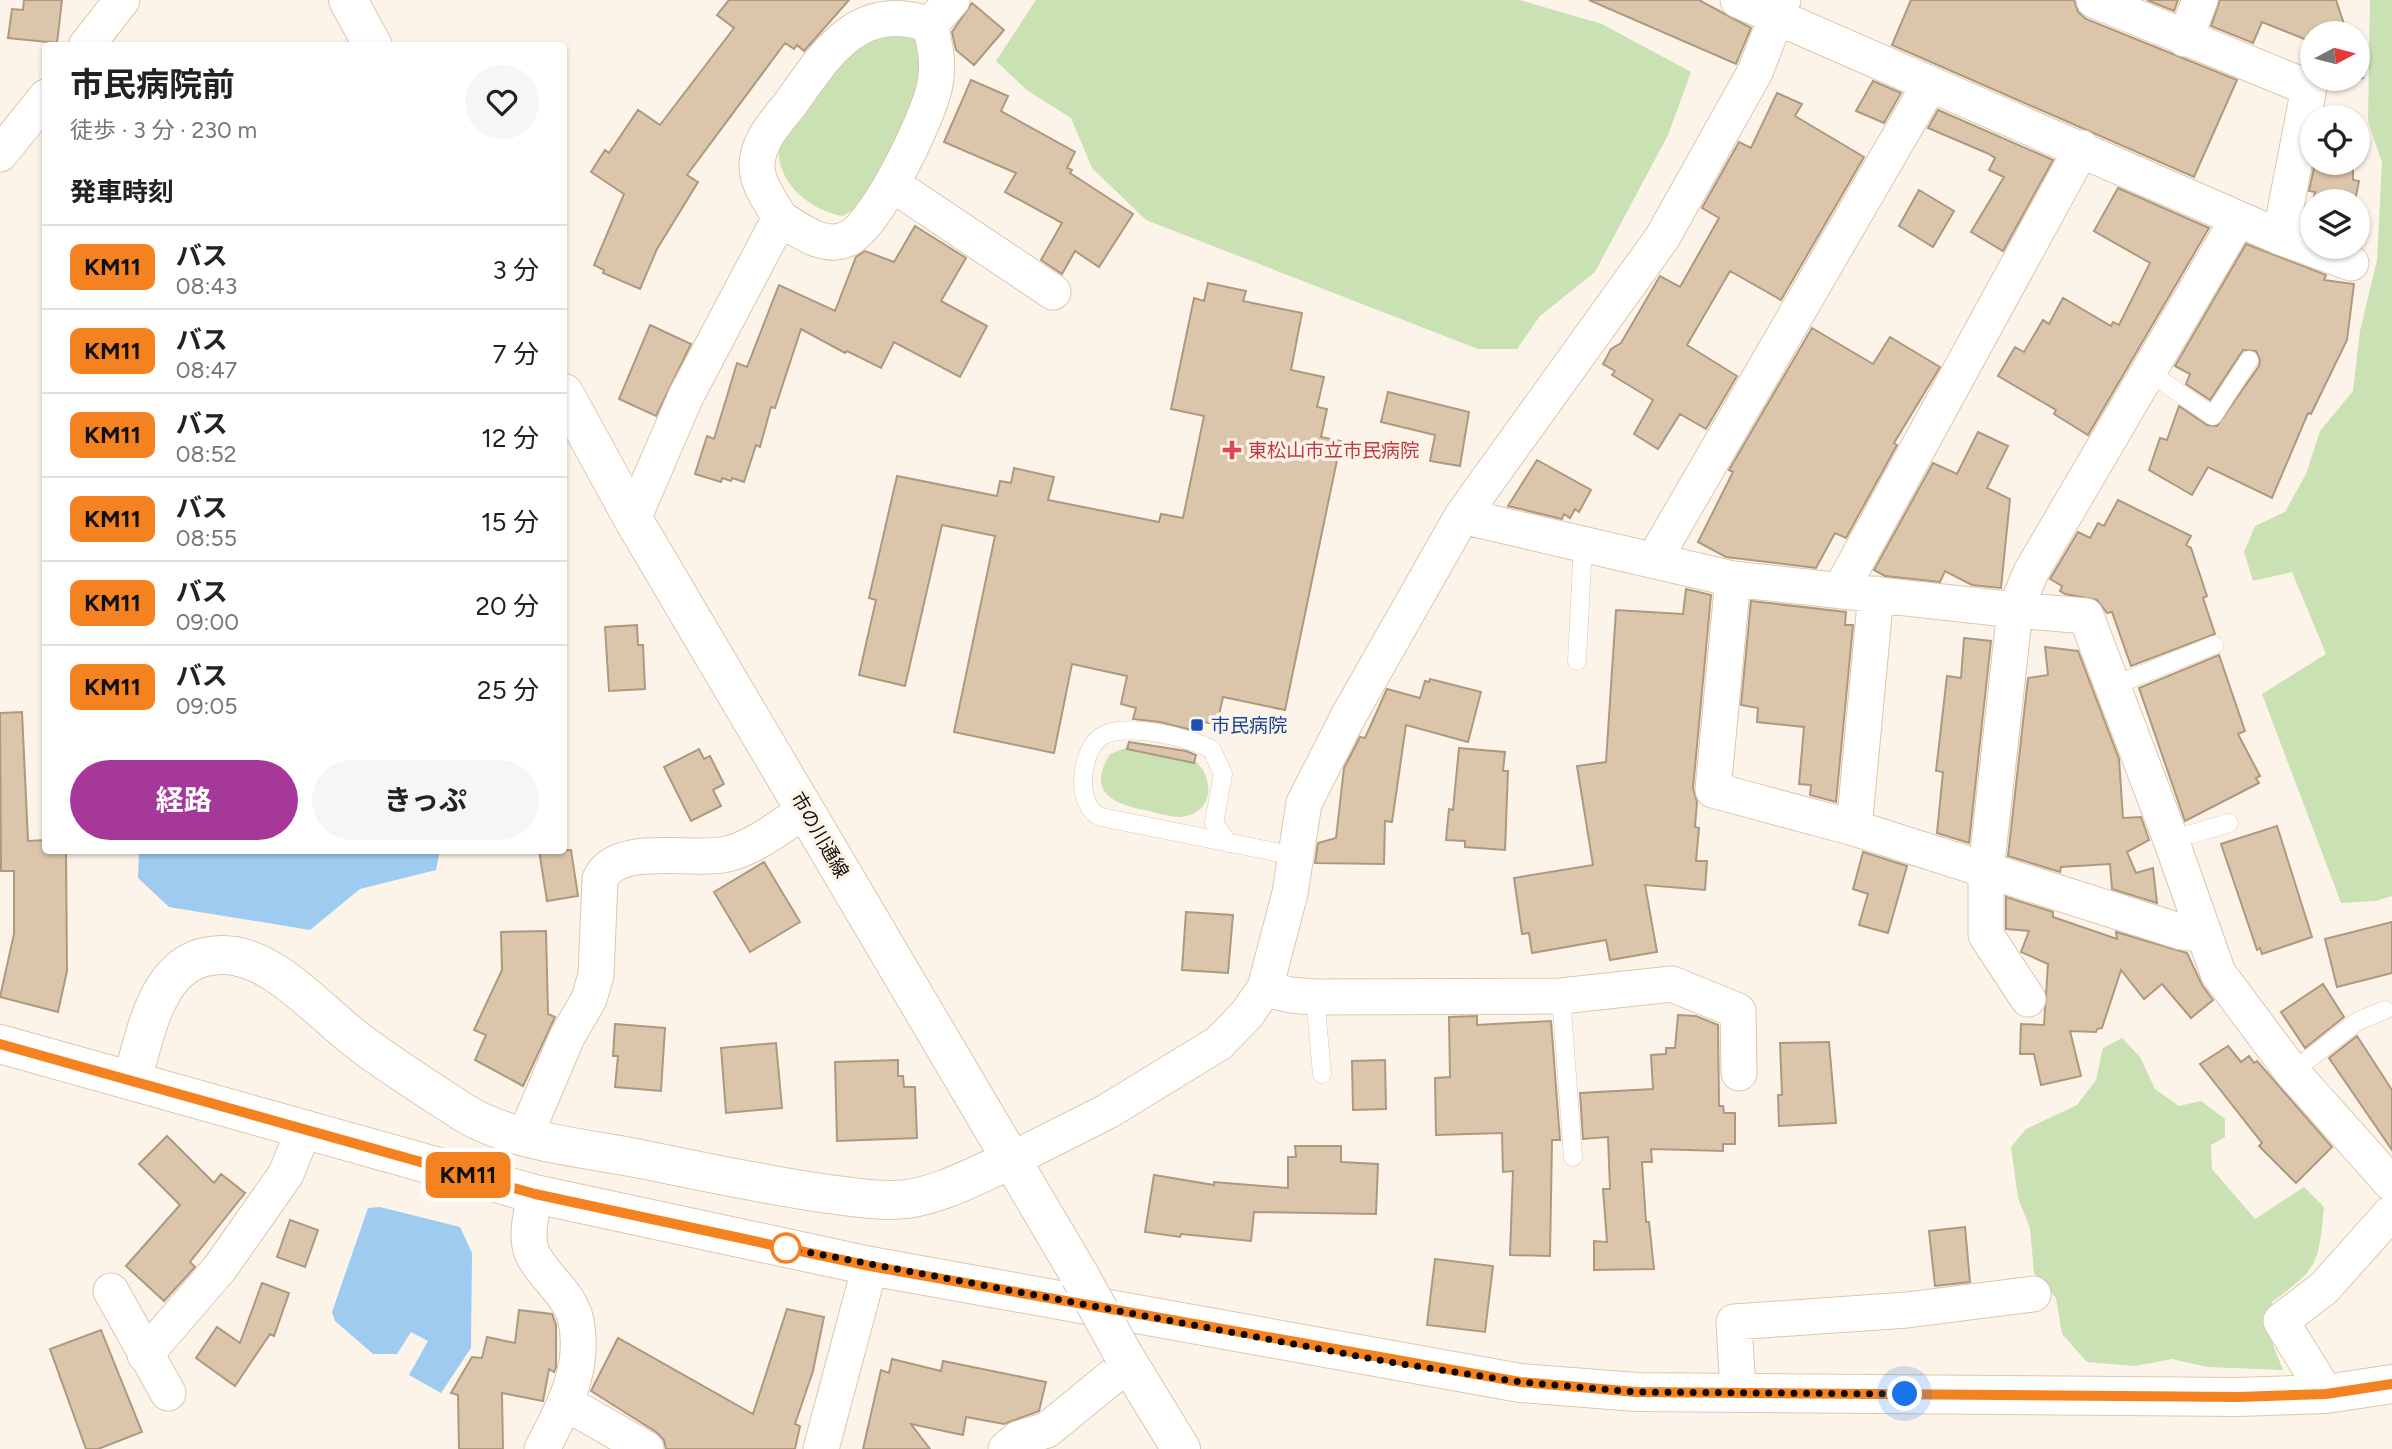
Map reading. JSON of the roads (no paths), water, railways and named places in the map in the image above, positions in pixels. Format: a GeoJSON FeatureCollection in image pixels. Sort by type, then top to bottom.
{"type":"FeatureCollection","features":[{"type":"Feature","properties":{"kind":"main road"},"geometry":{"type":"LineString","coordinates":[[348,0],[371,42]]}},
{"type":"Feature","properties":{"kind":"main road","name":"市の川通線"},"geometry":{"type":"LineString","coordinates":[[567,398],[633,519],[1080,1276],[1126,1359]]}},
{"type":"Feature","properties":{"kind":"main road"},"geometry":{"type":"LineString","coordinates":[[132,1080],[158,996],[173,973],[196,960],[220,955],[246,957],[268,968],[363,1045],[467,1115],[525,1136],[789,1188],[876,1200],[907,1199],[938,1191],[1011,1160]]}},
{"type":"Feature","properties":{"kind":"main road"},"geometry":{"type":"LineString","coordinates":[[0,1044],[535,1194],[870,1266],[1520,1382],[1636,1392],[2238,1397],[2326,1394],[2392,1384]]}},
{"type":"Feature","properties":{"kind":"main road"},"geometry":{"type":"LineString","coordinates":[[1126,1359],[1181,1449]]}},
{"type":"Feature","properties":{"kind":"street"},"geometry":{"type":"LineString","coordinates":[[89,42],[122,0]]}},
{"type":"Feature","properties":{"kind":"street"},"geometry":{"type":"LineString","coordinates":[[1738,0],[1780,9],[1930,84],[2082,148],[2280,237],[2351,263]]}},
{"type":"Feature","properties":{"kind":"street"},"geometry":{"type":"LineString","coordinates":[[2094,0],[2309,89],[2280,237]]}},
{"type":"Feature","properties":{"kind":"street"},"geometry":{"type":"LineString","coordinates":[[2185,39],[2200,0]]}},
{"type":"Feature","properties":{"kind":"street"},"geometry":{"type":"LineString","coordinates":[[1011,1160],[1108,1111],[1219,1043],[1247,1014],[1265,988],[1290,893],[1304,803],[1313,783],[1462,516],[1662,238],[1755,72],[1780,9]]}},
{"type":"Feature","properties":{"kind":"street"},"geometry":{"type":"LineString","coordinates":[[941,13],[935,85],[929,106],[892,184],[864,223],[849,238],[832,241],[813,239],[780,218],[762,186],[757,165],[762,143],[835,42],[862,24],[893,15],[941,13]]}},
{"type":"Feature","properties":{"kind":"street"},"geometry":{"type":"LineString","coordinates":[[1655,558],[1930,84]]}},
{"type":"Feature","properties":{"kind":"street"},"geometry":{"type":"LineString","coordinates":[[0,154],[42,102]]}},
{"type":"Feature","properties":{"kind":"street"},"geometry":{"type":"LineString","coordinates":[[1840,591],[2082,148]]}},
{"type":"Feature","properties":{"kind":"street"},"geometry":{"type":"LineString","coordinates":[[892,184],[1053,292]]}},
{"type":"Feature","properties":{"kind":"street"},"geometry":{"type":"LineString","coordinates":[[633,519],[686,396],[780,218]]}},
{"type":"Feature","properties":{"kind":"street"},"geometry":{"type":"LineString","coordinates":[[2028,999],[1986,935],[1986,871],[2015,610],[2031,572],[2232,235],[2238,219]]}},
{"type":"Feature","properties":{"kind":"street"},"geometry":{"type":"LineString","coordinates":[[1462,516],[1655,558],[1733,579],[2086,616],[2171,840],[2218,974],[2292,1072],[2392,1184]]}},
{"type":"Feature","properties":{"kind":"street"},"geometry":{"type":"LineString","coordinates":[[1733,579],[1713,790],[1854,828],[2182,932],[2204,935]]}},
{"type":"Feature","properties":{"kind":"street"},"geometry":{"type":"LineString","coordinates":[[1854,828],[1876,594]]}},
{"type":"Feature","properties":{"kind":"street"},"geometry":{"type":"LineString","coordinates":[[525,1136],[567,1037],[589,999],[596,975],[600,878],[605,868],[641,857],[730,854],[806,810]]}},
{"type":"Feature","properties":{"kind":"street"},"geometry":{"type":"LineString","coordinates":[[1265,988],[1290,995],[1315,997],[1561,996],[1671,984],[1738,1011],[1739,1073]]}},
{"type":"Feature","properties":{"kind":"street"},"geometry":{"type":"LineString","coordinates":[[145,1354],[220,1268],[286,1174],[304,1129]]}},
{"type":"Feature","properties":{"kind":"street"},"geometry":{"type":"LineString","coordinates":[[535,1194],[530,1225],[533,1253],[564,1295],[576,1319],[577,1367],[566,1403],[542,1449]]}},
{"type":"Feature","properties":{"kind":"street"},"geometry":{"type":"LineString","coordinates":[[2326,1394],[2281,1321],[2325,1288],[2392,1212]]}},
{"type":"Feature","properties":{"kind":"street"},"geometry":{"type":"LineString","coordinates":[[821,1449],[870,1266]]}},
{"type":"Feature","properties":{"kind":"street"},"geometry":{"type":"LineString","coordinates":[[111,1291],[167,1394]]}},
{"type":"Feature","properties":{"kind":"street"},"geometry":{"type":"LineString","coordinates":[[1738,1392],[1734,1322],[1907,1310],[2033,1294]]}},
{"type":"Feature","properties":{"kind":"street"},"geometry":{"type":"LineString","coordinates":[[1006,1449],[1018,1439],[1047,1430],[1126,1359]]}},
{"type":"Feature","properties":{"kind":"street"},"geometry":{"type":"LineString","coordinates":[[566,1403],[646,1449]]}},
{"type":"Feature","properties":{"kind":"lane"},"geometry":{"type":"LineString","coordinates":[[2150,373],[2213,415],[2249,360]]}},
{"type":"Feature","properties":{"kind":"lane"},"geometry":{"type":"LineString","coordinates":[[1577,661],[1583,543]]}},
{"type":"Feature","properties":{"kind":"lane"},"geometry":{"type":"LineString","coordinates":[[2113,686],[2214,646]]}},
{"type":"Feature","properties":{"kind":"lane"},"geometry":{"type":"LineString","coordinates":[[1228,843],[1214,823],[1223,774],[1212,750],[1128,729],[1109,733],[1093,744],[1083,783],[1087,802],[1096,815],[1228,843],[1295,856]]}},
{"type":"Feature","properties":{"kind":"lane"},"geometry":{"type":"LineString","coordinates":[[2171,840],[2229,823]]}},
{"type":"Feature","properties":{"kind":"lane"},"geometry":{"type":"LineString","coordinates":[[1561,996],[1573,1157]]}},
{"type":"Feature","properties":{"kind":"lane"},"geometry":{"type":"LineString","coordinates":[[1315,997],[1322,1074]]}},
{"type":"Feature","properties":{"kind":"lane"},"geometry":{"type":"LineString","coordinates":[[2292,1072],[2358,1021],[2385,1010]]}},
{"type":"Feature","properties":{"kind":"water"},"geometry":{"type":"Polygon","coordinates":[[[139,854],[439,854],[436,870],[360,889],[310,930],[169,907],[138,878],[139,854]]]}},
{"type":"Feature","properties":{"kind":"water"},"geometry":{"type":"Polygon","coordinates":[[[380,1207],[460,1227],[472,1253],[471,1348],[441,1393],[409,1375],[428,1341],[411,1332],[397,1354],[373,1354],[335,1321],[332,1312],[368,1208],[380,1207]]]}},
{"type":"Feature","properties":{"kind":"place","name":"東松山市立市民病院"},"geometry":{"type":"Point","coordinates":[1232,450]}},
{"type":"Feature","properties":{"kind":"place","name":"市民病院"},"geometry":{"type":"Point","coordinates":[1197,725]}}]}
